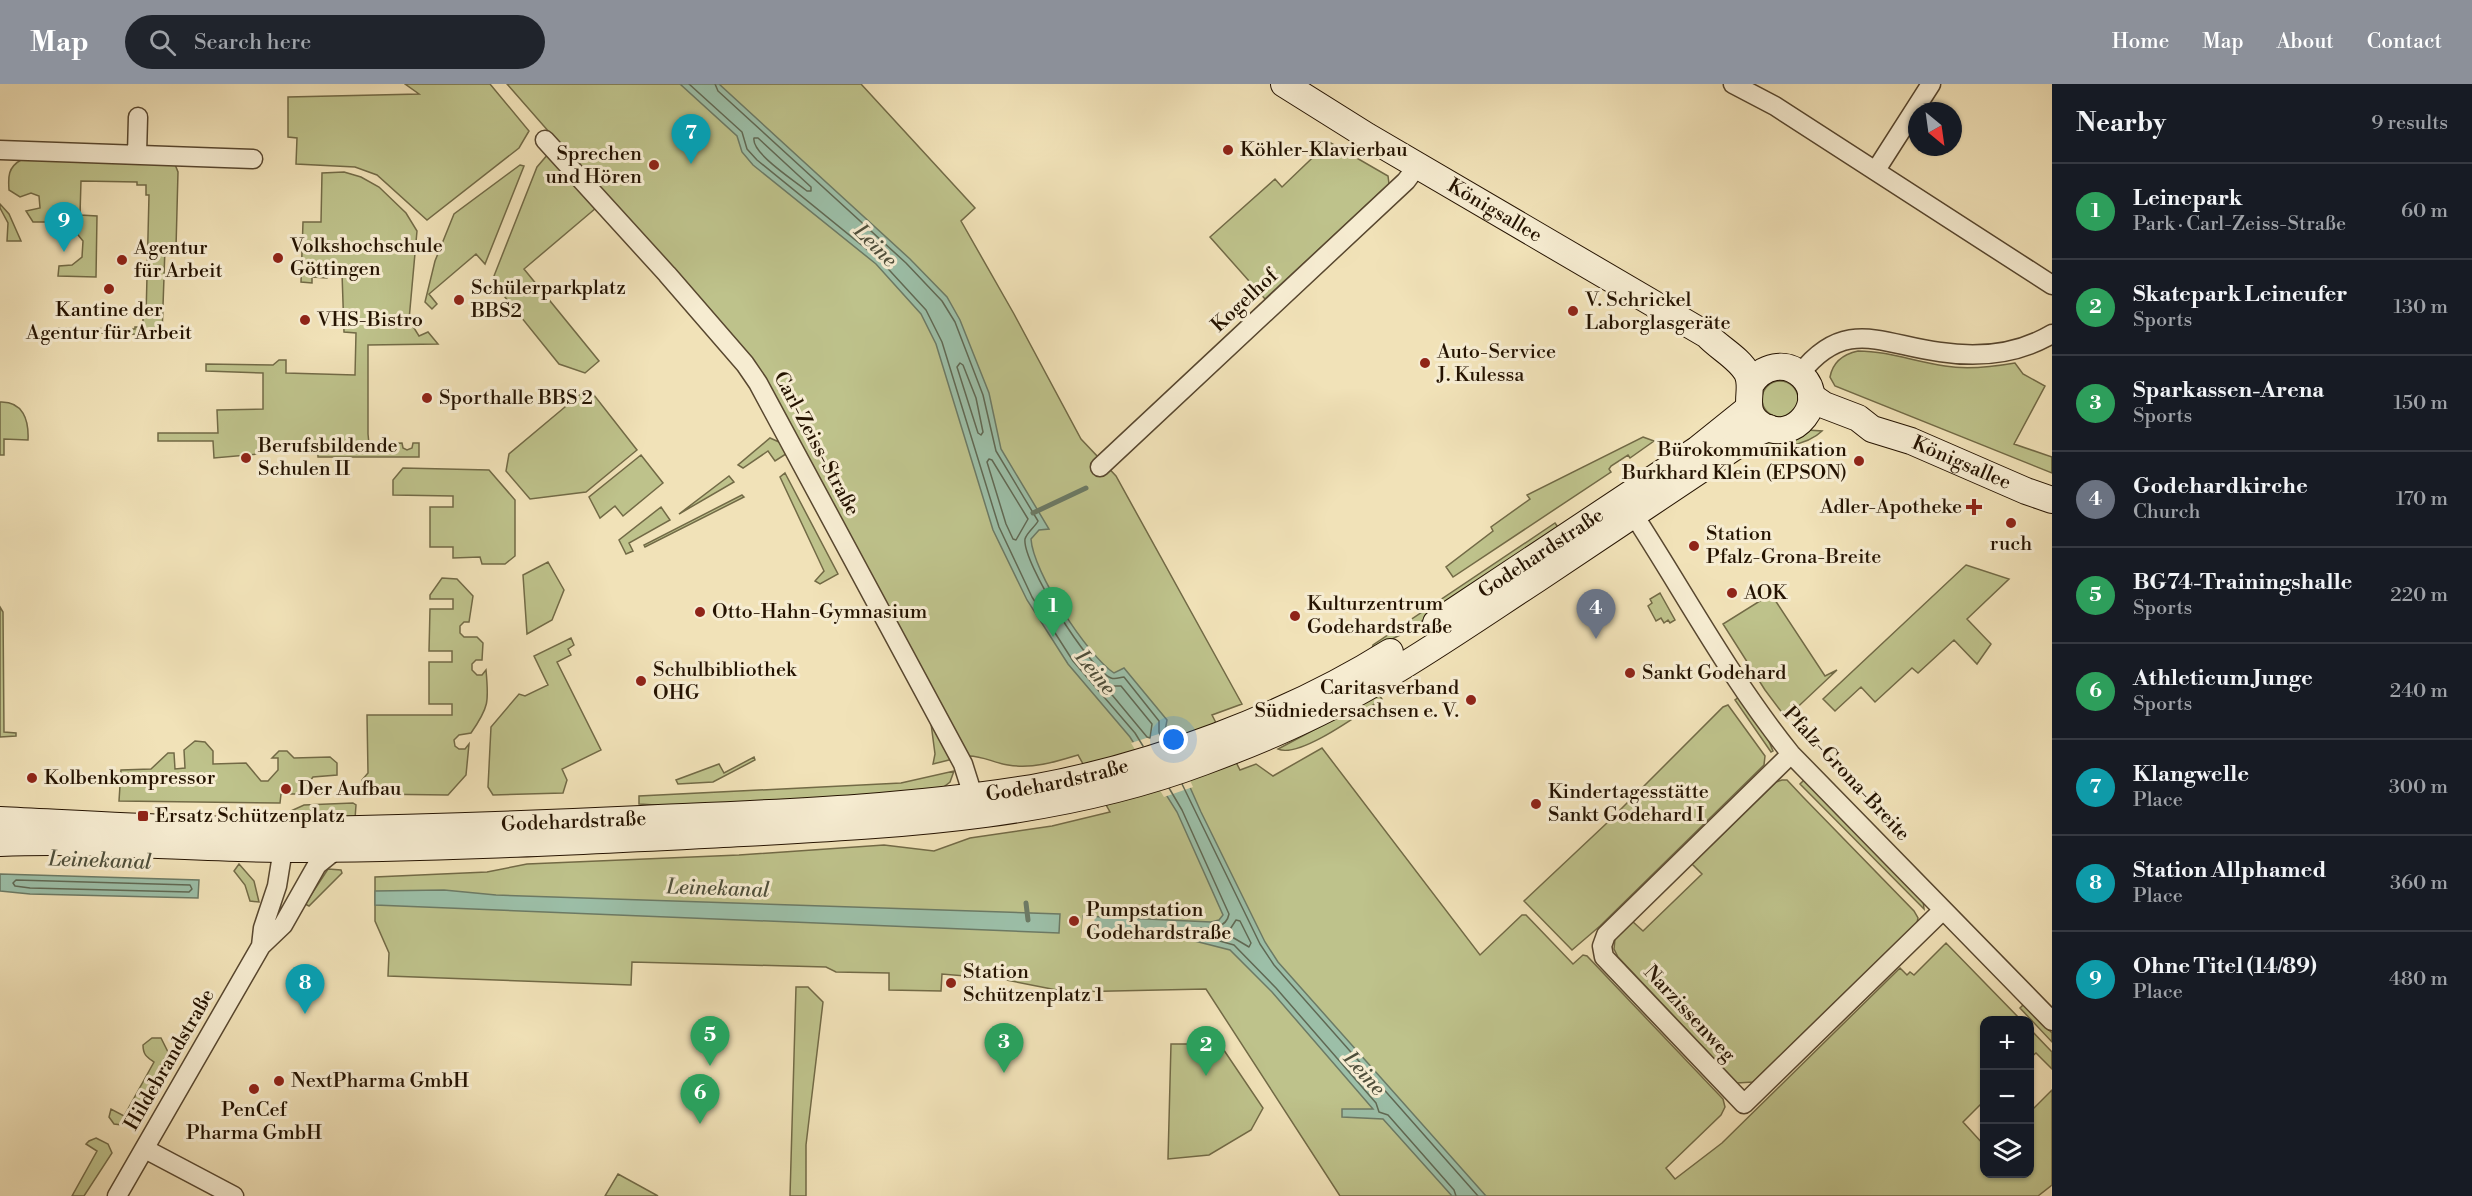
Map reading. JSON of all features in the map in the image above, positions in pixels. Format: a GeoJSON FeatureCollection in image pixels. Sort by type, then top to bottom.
{"type":"FeatureCollection","features":[{"type":"Feature","properties":{"kind":"street","name":"Königsallee"},"geometry":{"type":"LineString","coordinates":[[1284,84],[1367,136],[1707,335],[1722,338],[1757,386],[1758,423],[1769,428],[1788,429],[1805,397]]}},
{"type":"Feature","properties":{"kind":"street"},"geometry":{"type":"LineString","coordinates":[[1733,84],[1775,106],[2052,285]]}},
{"type":"Feature","properties":{"kind":"street"},"geometry":{"type":"LineString","coordinates":[[1876,170],[1931,84]]}},
{"type":"Feature","properties":{"kind":"street"},"geometry":{"type":"LineString","coordinates":[[137,154],[138,117]]}},
{"type":"Feature","properties":{"kind":"street","name":"Carl-Zeiss-Straße"},"geometry":{"type":"LineString","coordinates":[[545,140],[667,274],[745,364],[758,383],[963,764],[976,806]]}},
{"type":"Feature","properties":{"kind":"street"},"geometry":{"type":"LineString","coordinates":[[0,150],[253,159]]}},
{"type":"Feature","properties":{"kind":"street","name":"Kogelhof"},"geometry":{"type":"LineString","coordinates":[[1100,467],[1406,181],[1419,165]]}},
{"type":"Feature","properties":{"kind":"street"},"geometry":{"type":"LineString","coordinates":[[1805,397],[1824,351],[1841,342],[1856,338],[1876,338],[1938,352],[1982,355],[2015,349],[2052,334]]}},
{"type":"Feature","properties":{"kind":"street","name":"Königsallee"},"geometry":{"type":"LineString","coordinates":[[1757,386],[1789,368],[1805,397],[1860,432],[1872,429],[1911,441],[2016,487],[2052,500]]}},
{"type":"Feature","properties":{"kind":"street","name":"Godehardstraße"},"geometry":{"type":"LineString","coordinates":[[1629,507],[1698,449],[1757,386]]}},
{"type":"Feature","properties":{"kind":"street","name":"Godehardstraße"},"geometry":{"type":"LineString","coordinates":[[0,820],[290,840],[338,848],[516,845],[848,828],[1089,786],[1162,755],[1241,737],[1369,665],[1629,507],[1754,434],[1769,428]]}},
{"type":"Feature","properties":{"kind":"street","name":"Pfalz-Grona-Breite"},"geometry":{"type":"LineString","coordinates":[[1629,507],[1736,679],[1791,754],[2052,1021]]}},
{"type":"Feature","properties":{"kind":"street","name":"Narzissenweg"},"geometry":{"type":"LineString","coordinates":[[1791,754],[1606,935],[1602,946],[1604,957],[1744,1104],[1943,910]]}},
{"type":"Feature","properties":{"kind":"street","name":"Godehardstraße"},"geometry":{"type":"LineString","coordinates":[[0,843],[290,840],[475,826],[976,806]]}},
{"type":"Feature","properties":{"kind":"street"},"geometry":{"type":"LineString","coordinates":[[290,840],[308,872],[307,883]]}},
{"type":"Feature","properties":{"kind":"street","name":"Hildebrandstraße"},"geometry":{"type":"LineString","coordinates":[[261,946],[263,928],[290,840]]}},
{"type":"Feature","properties":{"kind":"street","name":"Hildebrandstraße"},"geometry":{"type":"LineString","coordinates":[[117,1196],[261,946],[283,925],[317,865],[338,848]]}},
{"type":"Feature","properties":{"kind":"street"},"geometry":{"type":"LineString","coordinates":[[145,1149],[234,1196]]}},
{"type":"Feature","properties":{"kind":"shaded area"},"geometry":{"type":"Polygon","coordinates":[[[405,84],[490,84],[529,131],[519,148],[427,220],[377,175],[355,167],[296,164],[297,138],[288,137],[288,97],[419,94],[405,84]]]}},
{"type":"Feature","properties":{"kind":"shaded area"},"geometry":{"type":"Polygon","coordinates":[[[507,84],[861,84],[975,208],[961,221],[1081,439],[1116,476],[1242,704],[1212,715],[1240,770],[1256,764],[1273,776],[1322,748],[1480,955],[1522,915],[1526,915],[1573,964],[1583,955],[1587,956],[1723,1099],[1725,1107],[1721,1115],[1666,1168],[1675,1179],[1722,1143],[1900,968],[1907,975],[1910,972],[1914,975],[1946,943],[2017,1016],[1980,1016],[1980,1105],[1963,1122],[1980,1141],[1980,1178],[2034,1178],[2034,1108],[2052,1090],[2052,1185],[2038,1196],[1340,1196],[1206,989],[1067,992],[1001,979],[942,974],[941,991],[889,990],[889,973],[836,972],[826,967],[632,962],[631,985],[388,976],[389,953],[375,921],[375,877],[487,872],[527,864],[739,855],[884,845],[934,851],[970,838],[1052,826],[1110,812],[1078,755],[1026,766],[1008,765],[967,756],[763,376],[507,84]]]}},
{"type":"Feature","properties":{"kind":"shaded area"},"geometry":{"type":"Polygon","coordinates":[[[1329,142],[1388,176],[1389,184],[1265,299],[1210,237],[1275,179],[1282,187],[1329,142]]]}},
{"type":"Feature","properties":{"kind":"shaded area"},"geometry":{"type":"Polygon","coordinates":[[[549,153],[596,208],[524,269],[599,361],[585,373],[559,364],[492,281],[537,167],[549,153]]]}},
{"type":"Feature","properties":{"kind":"shaded area"},"geometry":{"type":"Polygon","coordinates":[[[21,160],[174,162],[178,172],[176,248],[165,248],[162,335],[59,332],[59,328],[135,329],[135,327],[143,327],[143,317],[146,317],[149,195],[146,195],[146,185],[137,185],[137,182],[81,181],[80,215],[97,216],[96,277],[58,276],[59,266],[72,265],[82,257],[83,241],[74,230],[57,228],[56,222],[33,222],[26,211],[40,208],[39,196],[31,193],[20,197],[9,190],[10,173],[21,160]]]}},
{"type":"Feature","properties":{"kind":"shaded area"},"geometry":{"type":"Polygon","coordinates":[[[520,165],[524,166],[485,264],[476,254],[429,294],[437,304],[432,309],[425,302],[435,261],[454,214],[520,165]]]}},
{"type":"Feature","properties":{"kind":"shaded area"},"geometry":{"type":"Polygon","coordinates":[[[344,172],[361,177],[379,187],[406,213],[417,231],[409,320],[419,336],[428,332],[438,344],[368,345],[368,434],[369,444],[402,443],[403,448],[407,450],[412,448],[413,443],[419,443],[419,457],[318,457],[317,442],[258,443],[258,454],[214,458],[213,441],[158,441],[158,433],[218,433],[217,410],[263,409],[263,373],[206,371],[206,364],[273,365],[279,360],[286,360],[286,373],[355,375],[356,333],[344,332],[342,273],[328,272],[327,278],[312,277],[312,283],[301,282],[303,222],[321,222],[322,173],[344,172]]]}},
{"type":"Feature","properties":{"kind":"shaded area"},"geometry":{"type":"Polygon","coordinates":[[[0,204],[9,214],[21,241],[7,241],[8,223],[0,204]]]}},
{"type":"Feature","properties":{"kind":"shaded area"},"geometry":{"type":"Polygon","coordinates":[[[1858,351],[1962,368],[2015,363],[2023,374],[2045,386],[2014,444],[2052,457],[2052,473],[1835,386],[1830,377],[1836,363],[1844,356],[1858,351]]]}},
{"type":"Feature","properties":{"kind":"shaded area"},"geometry":{"type":"Polygon","coordinates":[[[1780,381],[1793,386],[1798,399],[1793,412],[1780,417],[1767,412],[1762,399],[1767,386],[1780,381]]]}},
{"type":"Feature","properties":{"kind":"shaded area"},"geometry":{"type":"Polygon","coordinates":[[[584,391],[594,395],[637,450],[586,492],[530,499],[506,471],[509,454],[584,391]]]}},
{"type":"Feature","properties":{"kind":"shaded area"},"geometry":{"type":"Polygon","coordinates":[[[0,402],[19,408],[26,419],[28,433],[28,440],[4,439],[4,455],[0,455],[0,402]]]}},
{"type":"Feature","properties":{"kind":"shaded area"},"geometry":{"type":"Polygon","coordinates":[[[1807,430],[1822,431],[1808,440],[1789,446],[1753,446],[1807,430]]]}},
{"type":"Feature","properties":{"kind":"shaded area"},"geometry":{"type":"Polygon","coordinates":[[[1643,437],[1654,441],[1630,458],[1628,455],[1611,466],[1609,469],[1611,472],[1453,577],[1446,567],[1493,531],[1491,527],[1530,499],[1527,495],[1643,437]]]}},
{"type":"Feature","properties":{"kind":"shaded area"},"geometry":{"type":"Polygon","coordinates":[[[770,438],[779,442],[789,452],[775,461],[768,451],[743,468],[738,465],[770,438]]]}},
{"type":"Feature","properties":{"kind":"shaded area"},"geometry":{"type":"Polygon","coordinates":[[[641,455],[663,483],[623,516],[615,506],[600,518],[589,497],[641,455]]]}},
{"type":"Feature","properties":{"kind":"shaded area"},"geometry":{"type":"Polygon","coordinates":[[[403,468],[489,470],[515,500],[515,556],[505,564],[482,564],[480,557],[453,558],[453,547],[430,547],[430,507],[453,507],[453,496],[393,495],[393,480],[403,468]]]}},
{"type":"Feature","properties":{"kind":"shaded area"},"geometry":{"type":"Polygon","coordinates":[[[785,473],[838,574],[820,584],[815,581],[824,571],[780,477],[785,473]]]}},
{"type":"Feature","properties":{"kind":"shaded area"},"geometry":{"type":"Polygon","coordinates":[[[729,476],[734,482],[679,514],[729,476]]]}},
{"type":"Feature","properties":{"kind":"shaded area"},"geometry":{"type":"Polygon","coordinates":[[[742,495],[744,497],[645,547],[644,545],[742,495]]]}},
{"type":"Feature","properties":{"kind":"shaded area"},"geometry":{"type":"Polygon","coordinates":[[[661,507],[670,520],[629,543],[633,551],[626,554],[619,540],[661,507]]]}},
{"type":"Feature","properties":{"kind":"shaded area"},"geometry":{"type":"Polygon","coordinates":[[[1555,523],[1560,530],[1404,633],[1372,649],[1373,645],[1555,523]]]}},
{"type":"Feature","properties":{"kind":"shaded area"},"geometry":{"type":"Polygon","coordinates":[[[548,562],[564,590],[552,620],[527,634],[523,575],[548,562]]]}},
{"type":"Feature","properties":{"kind":"shaded area"},"geometry":{"type":"Polygon","coordinates":[[[1966,565],[2009,579],[1967,619],[1991,644],[1977,664],[1954,640],[1918,673],[1912,668],[1875,702],[1861,687],[1835,711],[1823,699],[1966,565]]]}},
{"type":"Feature","properties":{"kind":"shaded area"},"geometry":{"type":"Polygon","coordinates":[[[442,578],[457,579],[473,596],[469,622],[464,622],[460,626],[460,633],[464,637],[477,637],[483,643],[482,660],[476,660],[472,664],[472,670],[477,675],[482,675],[486,670],[486,704],[471,733],[459,735],[454,740],[455,746],[459,749],[465,749],[469,744],[466,775],[448,795],[368,794],[362,787],[362,780],[368,773],[367,715],[452,715],[452,704],[429,704],[429,662],[452,662],[452,651],[429,651],[430,609],[453,609],[453,599],[430,599],[430,595],[442,578]]]}},
{"type":"Feature","properties":{"kind":"shaded area"},"geometry":{"type":"Polygon","coordinates":[[[1660,593],[1675,620],[1670,623],[1668,620],[1664,623],[1661,618],[1656,621],[1648,606],[1652,603],[1650,599],[1660,593]]]}},
{"type":"Feature","properties":{"kind":"shaded area"},"geometry":{"type":"Polygon","coordinates":[[[1771,594],[1825,676],[1837,670],[1786,718],[1765,690],[1723,624],[1771,594]]]}},
{"type":"Feature","properties":{"kind":"shaded area"},"geometry":{"type":"Polygon","coordinates":[[[0,607],[3,612],[4,732],[16,733],[16,736],[0,737],[0,607]]]}},
{"type":"Feature","properties":{"kind":"shaded area"},"geometry":{"type":"Polygon","coordinates":[[[571,638],[574,645],[568,649],[571,655],[557,662],[601,750],[562,769],[567,780],[563,793],[493,795],[488,787],[491,727],[519,694],[525,696],[548,685],[534,656],[571,638]]]}},
{"type":"Feature","properties":{"kind":"shaded area"},"geometry":{"type":"Polygon","coordinates":[[[1379,695],[1382,699],[1330,733],[1300,747],[1288,750],[1278,749],[1379,695]]]}},
{"type":"Feature","properties":{"kind":"shaded area"},"geometry":{"type":"Polygon","coordinates":[[[1739,697],[1765,732],[1773,751],[1771,752],[1735,700],[1739,697]]]}},
{"type":"Feature","properties":{"kind":"shaded area"},"geometry":{"type":"Polygon","coordinates":[[[1728,705],[1765,756],[1764,765],[1600,926],[1572,950],[1524,901],[1608,822],[1723,707],[1728,705]]]}},
{"type":"Feature","properties":{"kind":"shaded area"},"geometry":{"type":"Polygon","coordinates":[[[930,716],[953,759],[933,764],[935,754],[930,716]]]}},
{"type":"Feature","properties":{"kind":"shaded area"},"geometry":{"type":"Polygon","coordinates":[[[195,741],[205,742],[213,751],[213,764],[246,763],[261,781],[268,781],[278,770],[278,758],[272,758],[279,751],[287,751],[294,758],[330,757],[337,763],[337,775],[313,777],[300,794],[281,794],[280,803],[119,801],[121,770],[151,769],[168,753],[174,753],[175,769],[185,768],[184,750],[195,741]]]}},
{"type":"Feature","properties":{"kind":"shaded area"},"geometry":{"type":"Polygon","coordinates":[[[754,757],[755,760],[713,782],[678,784],[676,780],[719,764],[724,773],[754,757]]]}},
{"type":"Feature","properties":{"kind":"shaded area"},"geometry":{"type":"Polygon","coordinates":[[[954,771],[950,782],[941,789],[704,808],[639,804],[639,796],[901,783],[954,771]]]}},
{"type":"Feature","properties":{"kind":"shaded area"},"geometry":{"type":"Polygon","coordinates":[[[1805,779],[1923,900],[1924,909],[1800,784],[1805,779]]]}},
{"type":"Feature","properties":{"kind":"shaded area"},"geometry":{"type":"Polygon","coordinates":[[[1787,780],[1914,911],[1918,918],[1917,923],[1753,1082],[1737,1083],[1618,957],[1614,949],[1615,939],[1632,921],[1643,931],[1702,874],[1692,864],[1776,782],[1787,780]]]}},
{"type":"Feature","properties":{"kind":"shaded area"},"geometry":{"type":"Polygon","coordinates":[[[353,803],[356,805],[355,819],[271,820],[304,805],[353,803]]]}},
{"type":"Feature","properties":{"kind":"shaded area"},"geometry":{"type":"Polygon","coordinates":[[[239,864],[254,881],[259,902],[250,901],[245,885],[234,871],[239,864]]]}},
{"type":"Feature","properties":{"kind":"shaded area"},"geometry":{"type":"Polygon","coordinates":[[[328,869],[341,870],[342,873],[309,906],[305,904],[328,869]]]}},
{"type":"Feature","properties":{"kind":"shaded area"},"geometry":{"type":"Polygon","coordinates":[[[796,987],[808,987],[823,1002],[806,1145],[806,1196],[790,1196],[796,987]]]}},
{"type":"Feature","properties":{"kind":"shaded area"},"geometry":{"type":"Polygon","coordinates":[[[2024,1004],[2052,1033],[2052,1042],[2034,1023],[2034,1016],[2028,1016],[2020,1008],[2024,1004]]]}},
{"type":"Feature","properties":{"kind":"shaded area"},"geometry":{"type":"Polygon","coordinates":[[[2034,1033],[2052,1052],[2052,1069],[2036,1053],[2034,1055],[2034,1033]]]}},
{"type":"Feature","properties":{"kind":"shaded area"},"geometry":{"type":"Polygon","coordinates":[[[1213,1034],[1263,1108],[1251,1130],[1209,1155],[1168,1159],[1171,1044],[1202,1044],[1213,1034]]]}},
{"type":"Feature","properties":{"kind":"shaded area"},"geometry":{"type":"Polygon","coordinates":[[[152,1038],[161,1038],[168,1052],[130,1122],[122,1125],[114,1124],[109,1117],[111,1109],[124,1116],[154,1062],[146,1055],[143,1048],[143,1045],[152,1038]]]}},
{"type":"Feature","properties":{"kind":"shaded area"},"geometry":{"type":"Polygon","coordinates":[[[96,1138],[108,1144],[112,1153],[84,1196],[72,1196],[97,1151],[86,1144],[96,1138]]]}},
{"type":"Feature","properties":{"kind":"shaded area"},"geometry":{"type":"Polygon","coordinates":[[[618,1174],[658,1196],[605,1196],[618,1174]]]}},
{"type":"Feature","properties":{"kind":"water","name":"Leine"},"geometry":{"type":"Polygon","coordinates":[[[680,84],[719,84],[910,259],[947,297],[960,320],[989,393],[1001,449],[1049,529],[1039,530],[1031,539],[1041,571],[1063,612],[1103,663],[1114,673],[1124,668],[1167,720],[1165,731],[1201,812],[1265,942],[1278,962],[1486,1196],[1452,1196],[1383,1119],[1342,1117],[1342,1109],[1373,1109],[1272,992],[1230,950],[1179,937],[1082,935],[1083,916],[1211,922],[1219,920],[1223,915],[1177,812],[1130,737],[1068,664],[1027,600],[993,530],[936,344],[921,314],[876,264],[753,165],[742,152],[737,136],[680,84]]]}},
{"type":"Feature","properties":{"kind":"water"},"geometry":{"type":"Polygon","coordinates":[[[0,874],[199,880],[198,898],[30,894],[0,891],[0,874]]]}},
{"type":"Feature","properties":{"kind":"water"},"geometry":{"type":"Polygon","coordinates":[[[444,890],[496,895],[1060,914],[1059,933],[375,905],[375,891],[444,890]]]}},
{"type":"Feature","properties":{"kind":"pier"},"geometry":{"type":"Polygon","coordinates":[[[1168,731],[1193,787],[1164,797],[1131,743],[1168,731]]]}},
{"type":"Feature","properties":{"kind":"pier"},"geometry":{"type":"Polygon","coordinates":[[[1083,913],[1095,914],[1093,938],[1081,938],[1083,913]]]}},
{"type":"Feature","properties":{"kind":"waterway"},"geometry":{"type":"LineString","coordinates":[[1033,513],[1086,488]]}},
{"type":"Feature","properties":{"kind":"waterway"},"geometry":{"type":"LineString","coordinates":[[1026,903],[1028,920]]}},
{"type":"Feature","properties":{"kind":"place","name":"Köhler-Klavierbau"},"geometry":{"type":"Point","coordinates":[1228,150]}},
{"type":"Feature","properties":{"kind":"place","name":"Klangwelle"},"geometry":{"type":"Point","coordinates":[691,164]}},
{"type":"Feature","properties":{"kind":"place","name":"Sprechen und Hören"},"geometry":{"type":"Point","coordinates":[654,165]}},
{"type":"Feature","properties":{"kind":"place","name":"Ohne Titel (14/89)"},"geometry":{"type":"Point","coordinates":[64,252]}},
{"type":"Feature","properties":{"kind":"place","name":"Volkshochschule Göttingen"},"geometry":{"type":"Point","coordinates":[278,258]}},
{"type":"Feature","properties":{"kind":"place","name":"Agentur für Arbeit"},"geometry":{"type":"Point","coordinates":[122,260]}},
{"type":"Feature","properties":{"kind":"place","name":"Kantine der Agentur für Arbeit"},"geometry":{"type":"Point","coordinates":[109,289]}},
{"type":"Feature","properties":{"kind":"place","name":"Schülerparkplatz BBS2"},"geometry":{"type":"Point","coordinates":[459,300]}},
{"type":"Feature","properties":{"kind":"place","name":"V. Schrickel Laborglasgeräte"},"geometry":{"type":"Point","coordinates":[1573,311]}},
{"type":"Feature","properties":{"kind":"place","name":"VHS-Bistro"},"geometry":{"type":"Point","coordinates":[305,320]}},
{"type":"Feature","properties":{"kind":"place","name":"Auto-Service J. Kulessa"},"geometry":{"type":"Point","coordinates":[1425,363]}},
{"type":"Feature","properties":{"kind":"place","name":"Sporthalle BBS 2"},"geometry":{"type":"Point","coordinates":[427,398]}},
{"type":"Feature","properties":{"kind":"place","name":"Berufsbildende Schulen II"},"geometry":{"type":"Point","coordinates":[246,458]}},
{"type":"Feature","properties":{"kind":"place","name":"Bürokommunikation Burkhard Klein (EPSON)"},"geometry":{"type":"Point","coordinates":[1859,461]}},
{"type":"Feature","properties":{"kind":"place","name":"Adler-Apotheke"},"geometry":{"type":"Point","coordinates":[1974,507]}},
{"type":"Feature","properties":{"kind":"place","name":"ruch"},"geometry":{"type":"Point","coordinates":[2011,523]}},
{"type":"Feature","properties":{"kind":"place","name":"Station Pfalz-Grona-Breite"},"geometry":{"type":"Point","coordinates":[1694,546]}},
{"type":"Feature","properties":{"kind":"place","name":"AOK"},"geometry":{"type":"Point","coordinates":[1732,593]}},
{"type":"Feature","properties":{"kind":"place","name":"Otto-Hahn-Gymnasium"},"geometry":{"type":"Point","coordinates":[700,612]}},
{"type":"Feature","properties":{"kind":"place","name":"Kulturzentrum Godehardstraße"},"geometry":{"type":"Point","coordinates":[1295,616]}},
{"type":"Feature","properties":{"kind":"place","name":"Leinepark"},"geometry":{"type":"Point","coordinates":[1053,637]}},
{"type":"Feature","properties":{"kind":"place","name":"Godehardkirche"},"geometry":{"type":"Point","coordinates":[1596,639]}},
{"type":"Feature","properties":{"kind":"place","name":"Sankt Godehard"},"geometry":{"type":"Point","coordinates":[1630,673]}},
{"type":"Feature","properties":{"kind":"place","name":"Schulbibliothek OHG"},"geometry":{"type":"Point","coordinates":[641,681]}},
{"type":"Feature","properties":{"kind":"place","name":"Caritasverband Südniedersachsen e. V."},"geometry":{"type":"Point","coordinates":[1471,700]}},
{"type":"Feature","properties":{"kind":"place","name":"Kolbenkompressor"},"geometry":{"type":"Point","coordinates":[32,778]}},
{"type":"Feature","properties":{"kind":"place","name":"Der Aufbau"},"geometry":{"type":"Point","coordinates":[286,789]}},
{"type":"Feature","properties":{"kind":"place","name":"Kindertagesstätte Sankt Godehard I"},"geometry":{"type":"Point","coordinates":[1536,804]}},
{"type":"Feature","properties":{"kind":"place","name":"Ersatz Schützenplatz"},"geometry":{"type":"Point","coordinates":[143,816]}},
{"type":"Feature","properties":{"kind":"place","name":"Pumpstation Godehardstraße"},"geometry":{"type":"Point","coordinates":[1074,921]}},
{"type":"Feature","properties":{"kind":"place","name":"Station Schützenplatz 1"},"geometry":{"type":"Point","coordinates":[951,983]}},
{"type":"Feature","properties":{"kind":"place","name":"Station Allphamed"},"geometry":{"type":"Point","coordinates":[305,1014]}},
{"type":"Feature","properties":{"kind":"place","name":"BG74-Trainingshalle"},"geometry":{"type":"Point","coordinates":[710,1066]}},
{"type":"Feature","properties":{"kind":"place","name":"Sparkassen-Arena"},"geometry":{"type":"Point","coordinates":[1004,1073]}},
{"type":"Feature","properties":{"kind":"place","name":"Skatepark Leineufer"},"geometry":{"type":"Point","coordinates":[1206,1076]}},
{"type":"Feature","properties":{"kind":"place","name":"NextPharma GmbH"},"geometry":{"type":"Point","coordinates":[279,1081]}},
{"type":"Feature","properties":{"kind":"place","name":"PenCef Pharma GmbH"},"geometry":{"type":"Point","coordinates":[254,1089]}},
{"type":"Feature","properties":{"kind":"place","name":"Athleticum Junge"},"geometry":{"type":"Point","coordinates":[700,1124]}},
{"type":"Feature","properties":{"kind":"water label","name":"Leinekanal"},"geometry":{"type":"Point","coordinates":[100,861]}},
{"type":"Feature","properties":{"kind":"water label","name":"Leinekanal"},"geometry":{"type":"Point","coordinates":[718,889]}}]}
